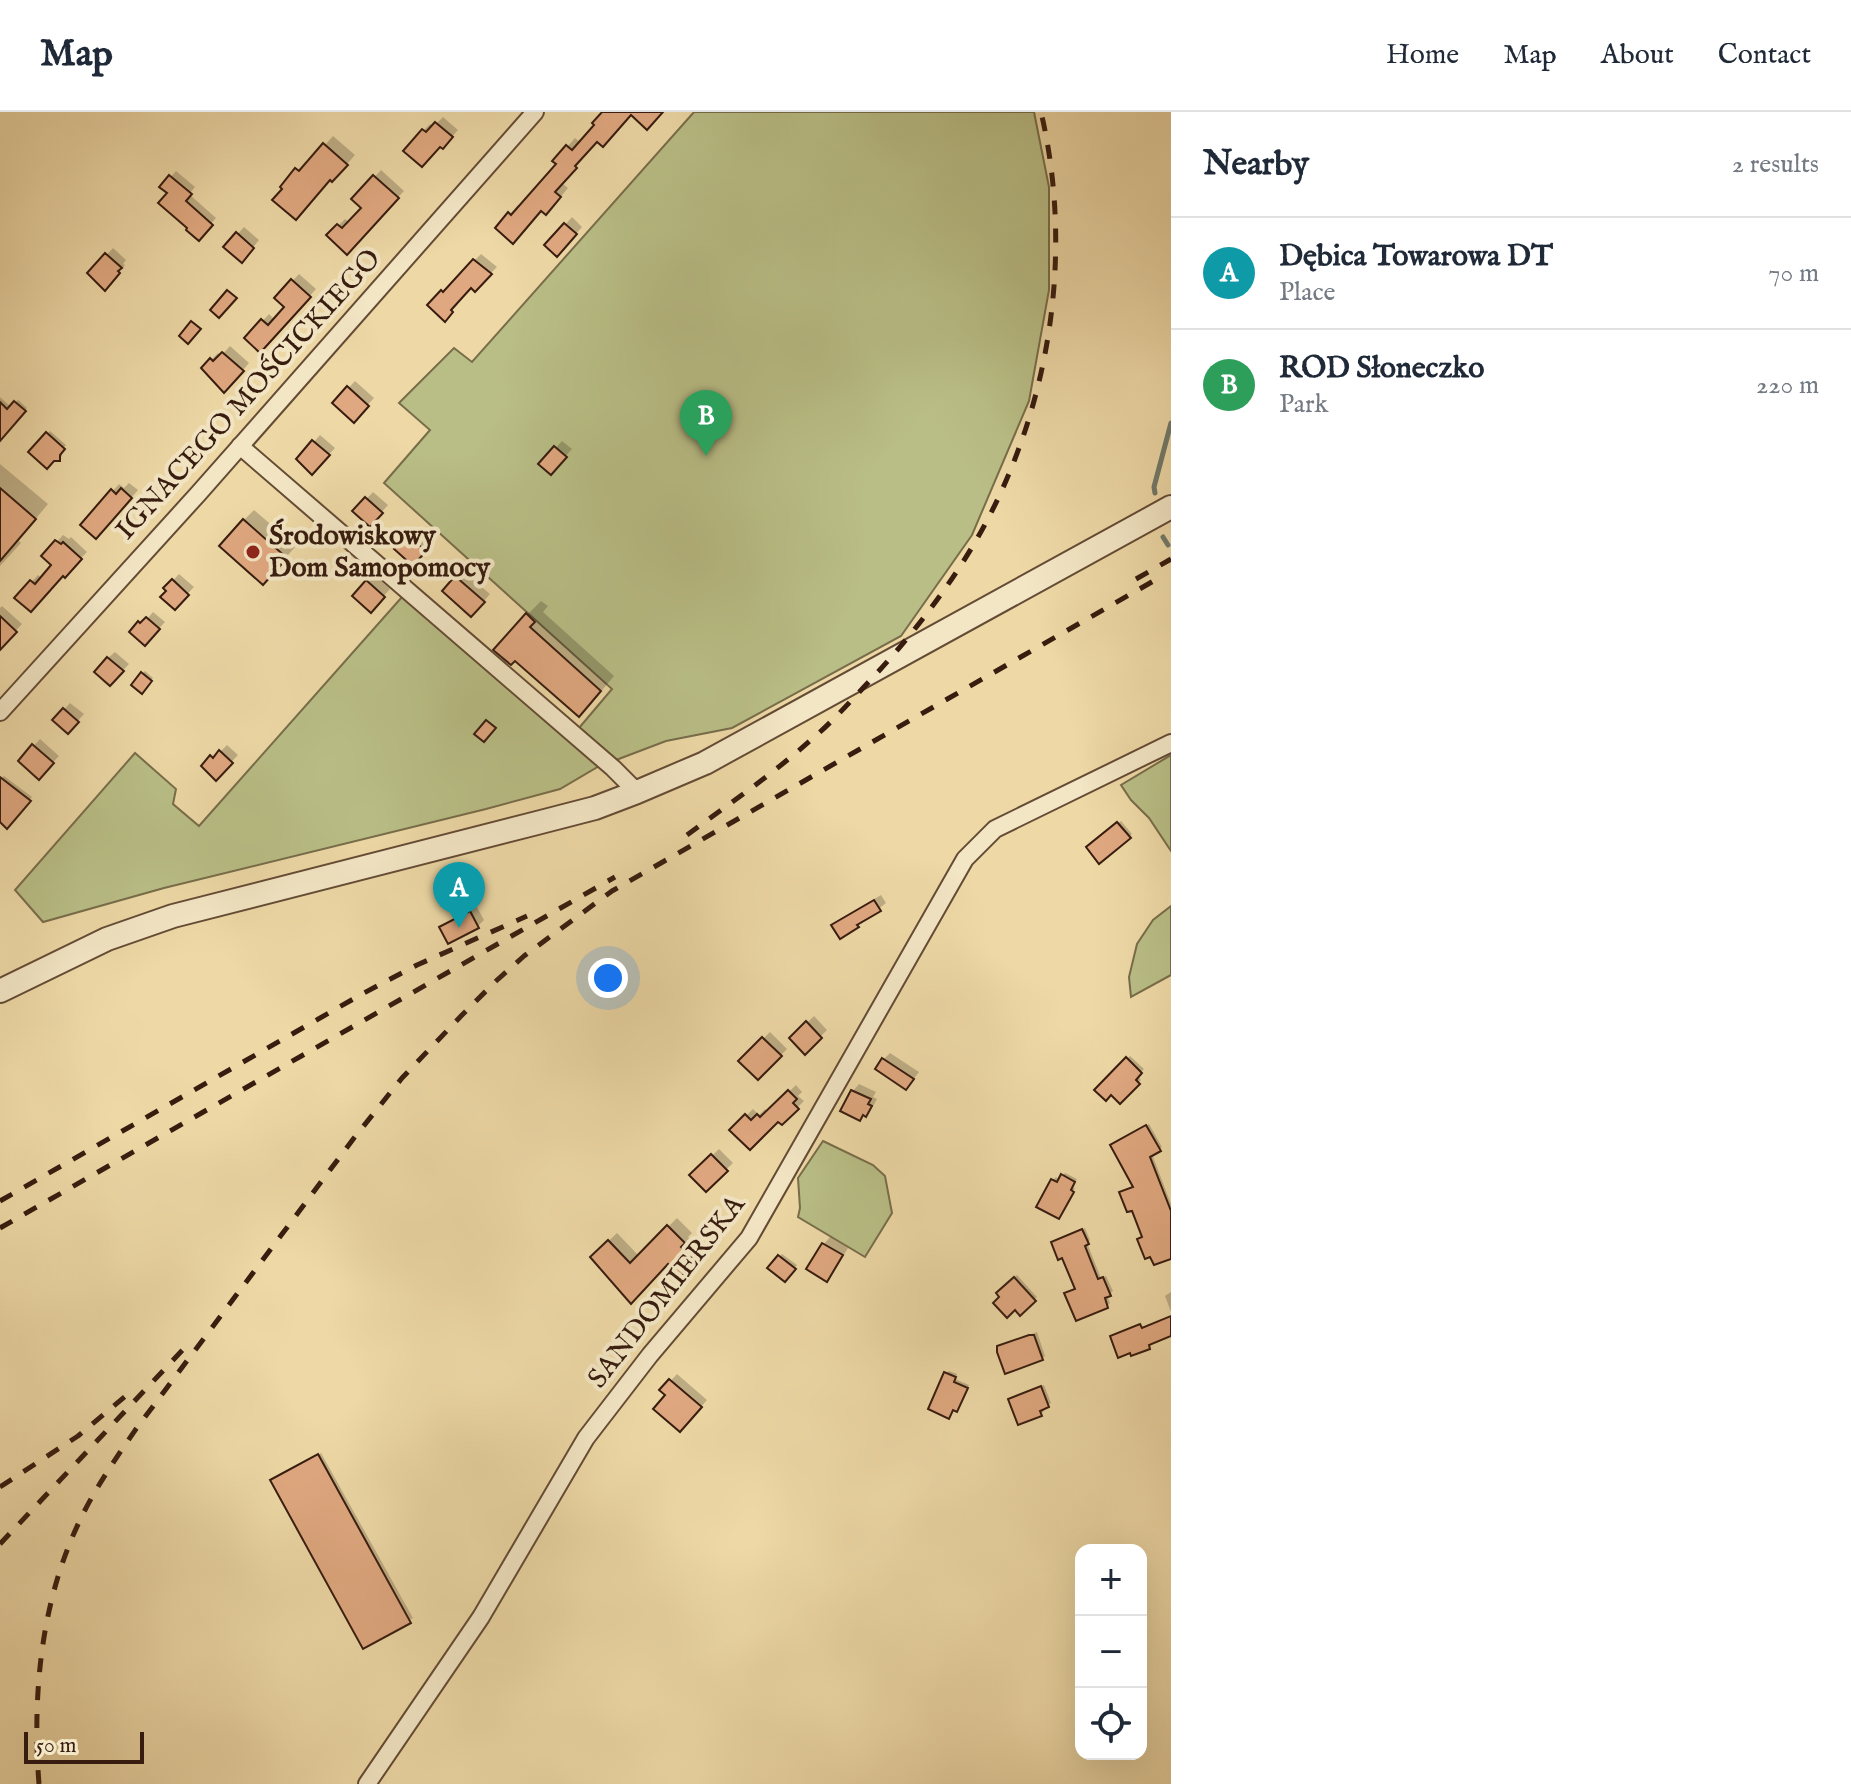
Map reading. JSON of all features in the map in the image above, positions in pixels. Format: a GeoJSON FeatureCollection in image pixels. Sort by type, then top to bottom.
{"type":"FeatureCollection","features":[{"type":"Feature","properties":{"kind":"street","name":"IGNACEGO MOŚCICKIEGO"},"geometry":{"type":"LineString","coordinates":[[0,712],[535,112]]}},
{"type":"Feature","properties":{"kind":"street"},"geometry":{"type":"LineString","coordinates":[[240,446],[637,792]]}},
{"type":"Feature","properties":{"kind":"street"},"geometry":{"type":"LineString","coordinates":[[0,991],[107,939],[173,916],[595,808],[637,792],[705,763],[1171,507]]}},
{"type":"Feature","properties":{"kind":"street","name":"SANDOMIERSKA"},"geometry":{"type":"LineString","coordinates":[[367,1784],[481,1617],[586,1438],[650,1355],[749,1238],[965,859],[995,829],[1171,743]]}},
{"type":"Feature","properties":{"kind":"green space"},"geometry":{"type":"Polygon","coordinates":[[[694,112],[1034,112],[1049,187],[1049,290],[1029,401],[972,535],[901,636],[732,728],[666,741],[616,760],[579,728],[612,689],[384,483],[430,430],[399,403],[454,348],[472,362],[694,112]]]}},
{"type":"Feature","properties":{"kind":"green space"},"geometry":{"type":"Polygon","coordinates":[[[402,597],[599,766],[560,789],[164,888],[43,922],[15,890],[135,753],[176,789],[173,804],[199,826],[402,597]]]}},
{"type":"Feature","properties":{"kind":"green space"},"geometry":{"type":"Polygon","coordinates":[[[1171,755],[1171,851],[1121,785],[1171,755]]]}},
{"type":"Feature","properties":{"kind":"green space"},"geometry":{"type":"Polygon","coordinates":[[[1171,906],[1171,975],[1131,997],[1129,977],[1137,944],[1153,920],[1171,906]]]}},
{"type":"Feature","properties":{"kind":"green space"},"geometry":{"type":"Polygon","coordinates":[[[823,1141],[873,1165],[885,1176],[892,1213],[865,1257],[798,1217],[798,1178],[823,1141]]]}},
{"type":"Feature","properties":{"kind":"building"},"geometry":{"type":"Polygon","coordinates":[[[602,112],[663,112],[647,130],[631,115],[603,147],[597,142],[555,192],[561,197],[546,215],[541,211],[513,244],[495,228],[508,212],[511,215],[556,164],[552,161],[566,145],[572,150],[602,112]]]}},
{"type":"Feature","properties":{"kind":"building"},"geometry":{"type":"Polygon","coordinates":[[[435,122],[453,137],[422,167],[403,151],[422,129],[426,132],[435,122]]]}},
{"type":"Feature","properties":{"kind":"building"},"geometry":{"type":"Polygon","coordinates":[[[323,143],[348,165],[332,182],[330,180],[296,220],[272,200],[295,168],[299,171],[323,143]]]}},
{"type":"Feature","properties":{"kind":"building"},"geometry":{"type":"Polygon","coordinates":[[[169,175],[192,194],[186,201],[213,225],[199,241],[158,203],[167,193],[159,187],[169,175]]]}},
{"type":"Feature","properties":{"kind":"building"},"geometry":{"type":"Polygon","coordinates":[[[373,175],[399,198],[347,255],[326,235],[337,224],[342,228],[361,208],[351,199],[373,175]]]}},
{"type":"Feature","properties":{"kind":"building"},"geometry":{"type":"Polygon","coordinates":[[[564,223],[577,234],[557,257],[544,245],[564,223]]]}},
{"type":"Feature","properties":{"kind":"building"},"geometry":{"type":"Polygon","coordinates":[[[236,232],[254,248],[242,263],[223,247],[236,232]]]}},
{"type":"Feature","properties":{"kind":"building"},"geometry":{"type":"Polygon","coordinates":[[[105,253],[122,268],[105,291],[87,273],[105,253]]]}},
{"type":"Feature","properties":{"kind":"building"},"geometry":{"type":"Polygon","coordinates":[[[473,259],[492,274],[475,292],[471,288],[451,310],[453,312],[445,322],[427,305],[473,259]]]}},
{"type":"Feature","properties":{"kind":"building"},"geometry":{"type":"Polygon","coordinates":[[[291,279],[311,297],[260,353],[244,338],[261,319],[268,325],[284,307],[274,298],[291,279]]]}},
{"type":"Feature","properties":{"kind":"building"},"geometry":{"type":"Polygon","coordinates":[[[227,290],[237,298],[219,318],[210,310],[227,290]]]}},
{"type":"Feature","properties":{"kind":"building"},"geometry":{"type":"Polygon","coordinates":[[[191,321],[201,329],[188,344],[179,336],[191,321]]]}},
{"type":"Feature","properties":{"kind":"building"},"geometry":{"type":"Polygon","coordinates":[[[222,352],[244,371],[224,393],[201,368],[210,358],[213,361],[222,352]]]}},
{"type":"Feature","properties":{"kind":"building"},"geometry":{"type":"Polygon","coordinates":[[[347,386],[369,406],[354,423],[332,403],[347,386]]]}},
{"type":"Feature","properties":{"kind":"building"},"geometry":{"type":"Polygon","coordinates":[[[14,401],[26,411],[0,441],[0,402],[7,409],[14,401]]]}},
{"type":"Feature","properties":{"kind":"building"},"geometry":{"type":"Polygon","coordinates":[[[46,432],[65,449],[60,461],[54,461],[47,469],[28,452],[46,432]]]}},
{"type":"Feature","properties":{"kind":"building"},"geometry":{"type":"Polygon","coordinates":[[[312,440],[330,455],[312,475],[296,459],[312,440]]]}},
{"type":"Feature","properties":{"kind":"building"},"geometry":{"type":"Polygon","coordinates":[[[554,446],[567,457],[551,475],[538,464],[554,446]]]}},
{"type":"Feature","properties":{"kind":"building"},"geometry":{"type":"Polygon","coordinates":[[[0,488],[36,519],[0,561],[0,488]]]}},
{"type":"Feature","properties":{"kind":"building"},"geometry":{"type":"Polygon","coordinates":[[[121,488],[132,498],[96,539],[80,525],[111,489],[116,494],[121,488]]]}},
{"type":"Feature","properties":{"kind":"building"},"geometry":{"type":"Polygon","coordinates":[[[365,497],[383,513],[370,527],[352,511],[365,497]]]}},
{"type":"Feature","properties":{"kind":"building","name":"Środowiskowy Dom Samopomocy"},"geometry":{"type":"Polygon","coordinates":[[[243,519],[287,558],[263,585],[219,546],[243,519]]]}},
{"type":"Feature","properties":{"kind":"building"},"geometry":{"type":"Polygon","coordinates":[[[407,535],[426,551],[413,566],[394,549],[407,535]]]}},
{"type":"Feature","properties":{"kind":"building"},"geometry":{"type":"Polygon","coordinates":[[[55,540],[61,544],[63,542],[82,559],[31,612],[14,598],[30,580],[35,584],[51,565],[41,556],[55,540]]]}},
{"type":"Feature","properties":{"kind":"building"},"geometry":{"type":"Polygon","coordinates":[[[455,576],[485,602],[471,617],[442,591],[455,576]]]}},
{"type":"Feature","properties":{"kind":"building"},"geometry":{"type":"Polygon","coordinates":[[[172,579],[189,595],[175,610],[160,597],[166,591],[163,588],[172,579]]]}},
{"type":"Feature","properties":{"kind":"building"},"geometry":{"type":"Polygon","coordinates":[[[366,580],[385,597],[371,613],[352,596],[366,580]]]}},
{"type":"Feature","properties":{"kind":"building"},"geometry":{"type":"Polygon","coordinates":[[[526,613],[535,622],[530,627],[601,691],[579,717],[515,661],[511,665],[493,650],[526,613]]]}},
{"type":"Feature","properties":{"kind":"building"},"geometry":{"type":"Polygon","coordinates":[[[0,616],[17,632],[0,650],[0,616]]]}},
{"type":"Feature","properties":{"kind":"building"},"geometry":{"type":"Polygon","coordinates":[[[146,617],[160,629],[145,646],[129,632],[146,617]]]}},
{"type":"Feature","properties":{"kind":"building"},"geometry":{"type":"Polygon","coordinates":[[[107,657],[124,671],[110,686],[94,672],[107,657]]]}},
{"type":"Feature","properties":{"kind":"building"},"geometry":{"type":"Polygon","coordinates":[[[141,672],[152,681],[142,694],[131,685],[141,672]]]}},
{"type":"Feature","properties":{"kind":"building"},"geometry":{"type":"Polygon","coordinates":[[[63,708],[79,722],[68,734],[52,720],[63,708]]]}},
{"type":"Feature","properties":{"kind":"building"},"geometry":{"type":"Polygon","coordinates":[[[486,720],[496,728],[484,742],[474,734],[486,720]]]}},
{"type":"Feature","properties":{"kind":"building"},"geometry":{"type":"Polygon","coordinates":[[[32,744],[54,763],[39,780],[18,761],[32,744]]]}},
{"type":"Feature","properties":{"kind":"building"},"geometry":{"type":"Polygon","coordinates":[[[219,750],[233,763],[216,781],[201,766],[219,750]]]}},
{"type":"Feature","properties":{"kind":"building"},"geometry":{"type":"Polygon","coordinates":[[[0,777],[31,801],[7,829],[0,822],[0,777]]]}},
{"type":"Feature","properties":{"kind":"building"},"geometry":{"type":"Polygon","coordinates":[[[1117,822],[1131,838],[1099,864],[1086,847],[1117,822]]]}},
{"type":"Feature","properties":{"kind":"building"},"geometry":{"type":"Polygon","coordinates":[[[874,900],[881,911],[840,939],[831,925],[874,900]]]}},
{"type":"Feature","properties":{"kind":"building"},"geometry":{"type":"Polygon","coordinates":[[[470,911],[479,928],[448,944],[439,927],[470,911]]]}},
{"type":"Feature","properties":{"kind":"building"},"geometry":{"type":"Polygon","coordinates":[[[806,1021],[822,1038],[805,1055],[789,1038],[806,1021]]]}},
{"type":"Feature","properties":{"kind":"building"},"geometry":{"type":"Polygon","coordinates":[[[762,1037],[782,1056],[758,1080],[738,1061],[762,1037]]]}},
{"type":"Feature","properties":{"kind":"building"},"geometry":{"type":"Polygon","coordinates":[[[1126,1057],[1142,1073],[1136,1080],[1140,1084],[1120,1104],[1111,1095],[1106,1101],[1094,1090],[1126,1057]]]}},
{"type":"Feature","properties":{"kind":"building"},"geometry":{"type":"Polygon","coordinates":[[[882,1058],[914,1079],[906,1090],[875,1069],[882,1058]]]}},
{"type":"Feature","properties":{"kind":"building"},"geometry":{"type":"Polygon","coordinates":[[[788,1090],[797,1099],[793,1103],[799,1109],[782,1125],[778,1122],[750,1150],[729,1130],[745,1114],[751,1120],[757,1114],[760,1117],[788,1090]]]}},
{"type":"Feature","properties":{"kind":"building"},"geometry":{"type":"Polygon","coordinates":[[[851,1090],[871,1099],[868,1104],[872,1106],[860,1121],[840,1111],[851,1090]]]}},
{"type":"Feature","properties":{"kind":"building"},"geometry":{"type":"Polygon","coordinates":[[[1146,1125],[1161,1151],[1150,1157],[1171,1211],[1171,1259],[1154,1265],[1150,1257],[1145,1259],[1137,1239],[1142,1237],[1132,1211],[1127,1212],[1119,1192],[1133,1187],[1110,1145],[1146,1125]]]}},
{"type":"Feature","properties":{"kind":"building"},"geometry":{"type":"Polygon","coordinates":[[[711,1154],[728,1171],[706,1192],[689,1175],[711,1154]]]}},
{"type":"Feature","properties":{"kind":"building"},"geometry":{"type":"Polygon","coordinates":[[[1061,1174],[1075,1182],[1071,1190],[1074,1192],[1059,1219],[1036,1207],[1051,1179],[1057,1182],[1061,1174]]]}},
{"type":"Feature","properties":{"kind":"building"},"geometry":{"type":"Polygon","coordinates":[[[667,1225],[685,1243],[681,1247],[696,1262],[681,1277],[668,1264],[631,1304],[590,1257],[608,1240],[630,1263],[667,1225]]]}},
{"type":"Feature","properties":{"kind":"building"},"geometry":{"type":"Polygon","coordinates":[[[1082,1229],[1098,1279],[1103,1277],[1111,1296],[1105,1298],[1108,1308],[1076,1321],[1064,1293],[1075,1289],[1062,1258],[1058,1260],[1051,1242],[1082,1229]]]}},
{"type":"Feature","properties":{"kind":"building"},"geometry":{"type":"Polygon","coordinates":[[[822,1243],[843,1255],[827,1282],[806,1269],[822,1243]]]}},
{"type":"Feature","properties":{"kind":"building"},"geometry":{"type":"Polygon","coordinates":[[[778,1255],[796,1269],[785,1282],[767,1268],[778,1255]]]}},
{"type":"Feature","properties":{"kind":"building"},"geometry":{"type":"Polygon","coordinates":[[[1014,1277],[1036,1301],[1020,1316],[1015,1310],[1007,1318],[993,1303],[999,1297],[996,1293],[1014,1277]]]}},
{"type":"Feature","properties":{"kind":"building"},"geometry":{"type":"Polygon","coordinates":[[[1171,1316],[1171,1336],[1149,1345],[1150,1349],[1118,1358],[1110,1336],[1171,1316]]]}},
{"type":"Feature","properties":{"kind":"building"},"geometry":{"type":"Polygon","coordinates":[[[1034,1335],[1043,1360],[1005,1374],[997,1346],[1034,1335]]]}},
{"type":"Feature","properties":{"kind":"building"},"geometry":{"type":"Polygon","coordinates":[[[944,1372],[956,1377],[954,1382],[968,1388],[957,1412],[953,1410],[949,1419],[928,1409],[944,1372]]]}},
{"type":"Feature","properties":{"kind":"building"},"geometry":{"type":"Polygon","coordinates":[[[669,1379],[702,1407],[680,1432],[653,1409],[665,1395],[659,1390],[669,1379]]]}},
{"type":"Feature","properties":{"kind":"building"},"geometry":{"type":"Polygon","coordinates":[[[1041,1386],[1049,1407],[1040,1411],[1042,1416],[1018,1425],[1008,1399],[1041,1386]]]}},
{"type":"Feature","properties":{"kind":"building"},"geometry":{"type":"Polygon","coordinates":[[[318,1454],[411,1623],[363,1649],[270,1480],[318,1454]]]}},
{"type":"Feature","properties":{"kind":"waterway"},"geometry":{"type":"LineString","coordinates":[[1155,493],[1171,423]]}},
{"type":"Feature","properties":{"kind":"waterway"},"geometry":{"type":"LineString","coordinates":[[1163,537],[1168,545]]}},
{"type":"Feature","properties":{"kind":"railway"},"geometry":{"type":"LineString","coordinates":[[687,835],[797,752],[832,721],[879,671],[923,619],[949,582],[1000,495],[1021,443],[1037,389],[1055,279],[1051,167],[1041,112]]}},
{"type":"Feature","properties":{"kind":"railway"},"geometry":{"type":"LineString","coordinates":[[1136,579],[1171,559]]}},
{"type":"Feature","properties":{"kind":"railway"},"geometry":{"type":"LineString","coordinates":[[39,1784],[37,1716],[42,1648],[48,1614],[67,1549],[87,1506],[136,1429],[402,1078],[524,956],[612,891],[1157,579]]}},
{"type":"Feature","properties":{"kind":"railway"},"geometry":{"type":"LineString","coordinates":[[0,1228],[615,877]]}},
{"type":"Feature","properties":{"kind":"railway"},"geometry":{"type":"LineString","coordinates":[[0,1201],[362,994],[417,965],[527,916]]}},
{"type":"Feature","properties":{"kind":"railway"},"geometry":{"type":"LineString","coordinates":[[0,1544],[191,1341]]}},
{"type":"Feature","properties":{"kind":"railway"},"geometry":{"type":"LineString","coordinates":[[0,1487],[78,1436],[128,1394]]}},
{"type":"Feature","properties":{"kind":"place","name":"ROD Słoneczko"},"geometry":{"type":"Point","coordinates":[706,456]}},
{"type":"Feature","properties":{"kind":"place","name":"Środowiskowy Dom Samopomocy"},"geometry":{"type":"Point","coordinates":[253,552]}},
{"type":"Feature","properties":{"kind":"place","name":"Dębica Towarowa DT"},"geometry":{"type":"Point","coordinates":[459,928]}}]}
